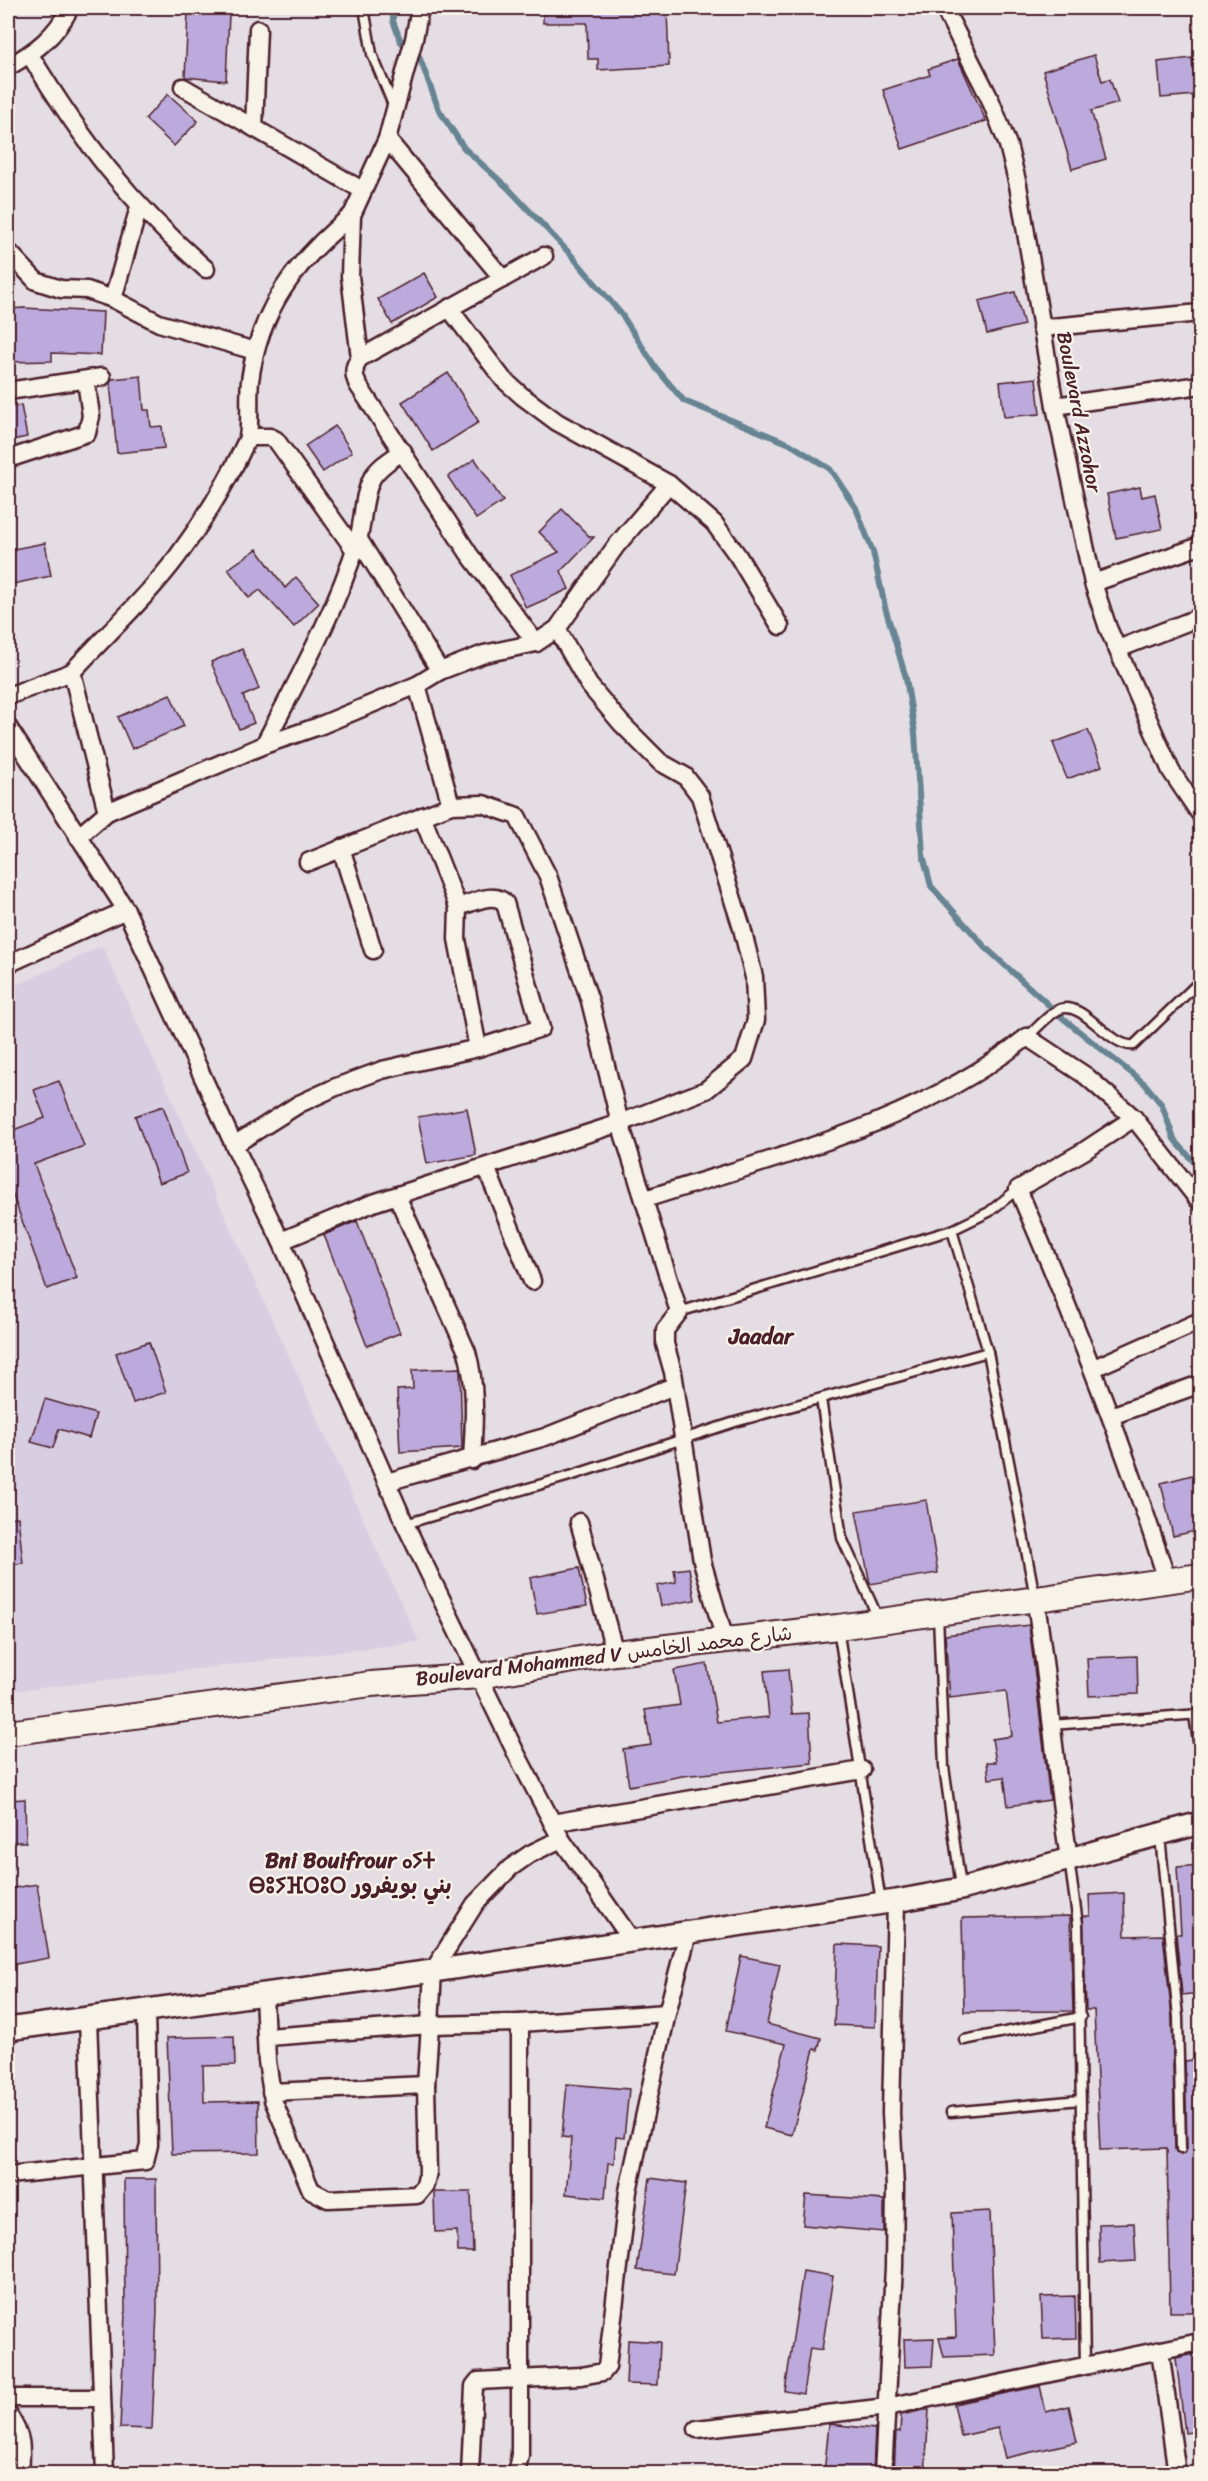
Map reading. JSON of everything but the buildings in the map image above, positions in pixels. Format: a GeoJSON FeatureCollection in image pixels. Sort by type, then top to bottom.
{"type":"FeatureCollection","features":[{"type":"Feature","properties":{"kind":"main road","name":"Boulevard Mohammed V شارع محمد الخامس"},"geometry":{"type":"LineString","coordinates":[[8,1732],[371,1684],[479,1676],[615,1653],[838,1627],[1035,1597],[1200,1576]]}},
{"type":"Feature","properties":{"kind":"street"},"geometry":{"type":"LineString","coordinates":[[8,67],[30,55],[52,36],[70,8]]}},
{"type":"Feature","properties":{"kind":"street"},"geometry":{"type":"LineString","coordinates":[[360,358],[350,276],[352,215],[387,139],[420,8]]}},
{"type":"Feature","properties":{"kind":"street","name":"Boulevard Azzohor"},"geometry":{"type":"LineString","coordinates":[[944,8],[990,99],[1008,145],[1018,185],[1055,406],[1093,583],[1118,649],[1171,771],[1198,806]]}},
{"type":"Feature","properties":{"kind":"street"},"geometry":{"type":"LineString","coordinates":[[254,128],[258,28]]}},
{"type":"Feature","properties":{"kind":"street"},"geometry":{"type":"LineString","coordinates":[[30,55],[97,157],[139,207],[206,269]]}},
{"type":"Feature","properties":{"kind":"street"},"geometry":{"type":"LineString","coordinates":[[183,87],[362,190]]}},
{"type":"Feature","properties":{"kind":"street"},"geometry":{"type":"LineString","coordinates":[[387,139],[503,279]]}},
{"type":"Feature","properties":{"kind":"street"},"geometry":{"type":"LineString","coordinates":[[113,299],[139,207]]}},
{"type":"Feature","properties":{"kind":"street"},"geometry":{"type":"LineString","coordinates":[[8,696],[72,672],[176,558],[230,472],[248,437],[247,410],[255,351],[265,322],[305,256],[352,215]]}},
{"type":"Feature","properties":{"kind":"street"},"geometry":{"type":"LineString","coordinates":[[8,251],[36,281],[61,289],[87,290],[113,299],[159,323],[255,351]]}},
{"type":"Feature","properties":{"kind":"street"},"geometry":{"type":"LineString","coordinates":[[536,644],[470,554],[355,379],[355,363],[360,358],[544,256]]}},
{"type":"Feature","properties":{"kind":"street"},"geometry":{"type":"LineString","coordinates":[[449,308],[503,379],[522,396],[557,422],[669,484],[714,523],[738,556],[780,626]]}},
{"type":"Feature","properties":{"kind":"street"},"geometry":{"type":"LineString","coordinates":[[1041,328],[1200,313]]}},
{"type":"Feature","properties":{"kind":"street"},"geometry":{"type":"LineString","coordinates":[[8,391],[94,379],[87,433],[8,459]]}},
{"type":"Feature","properties":{"kind":"street"},"geometry":{"type":"LineString","coordinates":[[1055,406],[1200,385]]}},
{"type":"Feature","properties":{"kind":"street"},"geometry":{"type":"LineString","coordinates":[[248,437],[270,437],[276,440],[356,544],[440,671]]}},
{"type":"Feature","properties":{"kind":"street"},"geometry":{"type":"LineString","coordinates":[[264,745],[300,674],[356,544],[364,501],[373,477],[381,467],[403,451]]}},
{"type":"Feature","properties":{"kind":"street"},"geometry":{"type":"LineString","coordinates":[[78,837],[107,812],[264,745],[319,726],[417,686],[440,671],[484,654],[536,644],[557,629],[616,546],[669,484]]}},
{"type":"Feature","properties":{"kind":"street"},"geometry":{"type":"LineString","coordinates":[[1093,583],[1200,546]]}},
{"type":"Feature","properties":{"kind":"street"},"geometry":{"type":"LineString","coordinates":[[1118,649],[1200,617]]}},
{"type":"Feature","properties":{"kind":"street"},"geometry":{"type":"LineString","coordinates":[[281,1240],[397,1196],[620,1123],[706,1090],[744,1059],[756,1020],[754,977],[739,918],[700,796],[685,776],[660,762],[621,723],[589,685],[557,629]]}},
{"type":"Feature","properties":{"kind":"street"},"geometry":{"type":"LineString","coordinates":[[72,672],[107,812]]}},
{"type":"Feature","properties":{"kind":"street"},"geometry":{"type":"LineString","coordinates":[[417,686],[451,805]]}},
{"type":"Feature","properties":{"kind":"street"},"geometry":{"type":"LineString","coordinates":[[8,727],[126,910],[234,1145],[281,1240],[405,1524],[479,1676],[561,1839],[631,1939]]}},
{"type":"Feature","properties":{"kind":"street"},"geometry":{"type":"LineString","coordinates":[[308,862],[451,805],[483,804],[517,816],[548,876],[590,1001],[620,1123],[679,1312],[668,1323],[664,1336],[702,1561],[724,1640]]}},
{"type":"Feature","properties":{"kind":"street"},"geometry":{"type":"LineString","coordinates":[[422,816],[458,907],[458,939],[478,1048]]}},
{"type":"Feature","properties":{"kind":"street"},"geometry":{"type":"LineString","coordinates":[[341,848],[373,950]]}},
{"type":"Feature","properties":{"kind":"street"},"geometry":{"type":"LineString","coordinates":[[234,1145],[299,1104],[336,1087],[382,1070],[478,1048],[541,1028],[505,903],[501,898],[490,897],[458,907]]}},
{"type":"Feature","properties":{"kind":"street"},"geometry":{"type":"LineString","coordinates":[[8,964],[126,910]]}},
{"type":"Feature","properties":{"kind":"street"},"geometry":{"type":"LineString","coordinates":[[645,1199],[811,1146],[904,1110],[981,1070],[1031,1034],[1100,1087],[1134,1118],[1200,1202]]}},
{"type":"Feature","properties":{"kind":"street"},"geometry":{"type":"LineString","coordinates":[[1134,1118],[1084,1151],[1018,1189],[1094,1368],[1135,1479],[1167,1580]]}},
{"type":"Feature","properties":{"kind":"street"},"geometry":{"type":"LineString","coordinates":[[486,1167],[532,1281]]}},
{"type":"Feature","properties":{"kind":"street"},"geometry":{"type":"LineString","coordinates":[[397,1196],[470,1362],[475,1396],[472,1460]]}},
{"type":"Feature","properties":{"kind":"street"},"geometry":{"type":"LineString","coordinates":[[1094,1368],[1200,1321]]}},
{"type":"Feature","properties":{"kind":"street"},"geometry":{"type":"LineString","coordinates":[[1111,1416],[1200,1384]]}},
{"type":"Feature","properties":{"kind":"street"},"geometry":{"type":"LineString","coordinates":[[387,1482],[472,1460],[545,1437],[674,1386]]}},
{"type":"Feature","properties":{"kind":"street"},"geometry":{"type":"LineString","coordinates":[[579,1522],[615,1653]]}},
{"type":"Feature","properties":{"kind":"street"},"geometry":{"type":"LineString","coordinates":[[1035,1597],[1069,1858]]}},
{"type":"Feature","properties":{"kind":"street"},"geometry":{"type":"LineString","coordinates":[[552,1823],[862,1770]]}},
{"type":"Feature","properties":{"kind":"street"},"geometry":{"type":"LineString","coordinates":[[8,2029],[146,2012],[433,1971],[631,1939],[688,1933],[889,1902],[961,1889],[1069,1858],[1160,1836],[1200,1823]]}},
{"type":"Feature","properties":{"kind":"street"},"geometry":{"type":"LineString","coordinates":[[264,1995],[271,2092],[287,2138],[311,2190],[328,2199],[417,2195],[421,2192],[428,2172],[426,2085],[433,1971],[475,1904],[492,1885],[530,1854],[561,1839]]}},
{"type":"Feature","properties":{"kind":"street"},"geometry":{"type":"LineString","coordinates":[[883,2474],[894,2266],[889,1902]]}},
{"type":"Feature","properties":{"kind":"street"},"geometry":{"type":"LineString","coordinates":[[470,2474],[475,2384],[485,2379],[589,2376],[603,2372],[607,2367],[628,2191],[667,2013],[688,1933]]}},
{"type":"Feature","properties":{"kind":"street"},"geometry":{"type":"LineString","coordinates":[[8,2175],[142,2163],[148,2154],[146,2012]]}},
{"type":"Feature","properties":{"kind":"street"},"geometry":{"type":"LineString","coordinates":[[267,2037],[430,2025],[520,2023],[667,2013]]}},
{"type":"Feature","properties":{"kind":"street"},"geometry":{"type":"LineString","coordinates":[[88,2019],[100,2398],[105,2474]]}},
{"type":"Feature","properties":{"kind":"street"},"geometry":{"type":"LineString","coordinates":[[516,2474],[520,2455],[520,2023]]}},
{"type":"Feature","properties":{"kind":"street"},"geometry":{"type":"LineString","coordinates":[[271,2092],[426,2085]]}},
{"type":"Feature","properties":{"kind":"street"},"geometry":{"type":"LineString","coordinates":[[697,2429],[887,2407],[1200,2342]]}},
{"type":"Feature","properties":{"kind":"street"},"geometry":{"type":"LineString","coordinates":[[1160,2349],[1177,2474]]}},
{"type":"Feature","properties":{"kind":"street"},"geometry":{"type":"LineString","coordinates":[[8,2398],[100,2398]]}},
{"type":"Feature","properties":{"kind":"street"},"geometry":{"type":"LineString","coordinates":[[8,2414],[18,2429],[22,2442],[20,2474]]}},
{"type":"Feature","properties":{"kind":"lane"},"geometry":{"type":"LineString","coordinates":[[364,8],[372,54],[395,108]]}},
{"type":"Feature","properties":{"kind":"lane"},"geometry":{"type":"LineString","coordinates":[[1031,1034],[1055,1012],[1065,1008],[1071,1009],[1120,1042],[1134,1045],[1200,981]]}},
{"type":"Feature","properties":{"kind":"lane"},"geometry":{"type":"LineString","coordinates":[[679,1312],[952,1230],[989,1212],[1018,1189]]}},
{"type":"Feature","properties":{"kind":"lane"},"geometry":{"type":"LineString","coordinates":[[952,1230],[988,1352],[1035,1597]]}},
{"type":"Feature","properties":{"kind":"lane"},"geometry":{"type":"LineString","coordinates":[[405,1524],[735,1422],[988,1352]]}},
{"type":"Feature","properties":{"kind":"lane"},"geometry":{"type":"LineString","coordinates":[[821,1399],[842,1538],[879,1620]]}},
{"type":"Feature","properties":{"kind":"lane"},"geometry":{"type":"LineString","coordinates":[[938,1613],[944,1767],[961,1889]]}},
{"type":"Feature","properties":{"kind":"lane"},"geometry":{"type":"LineString","coordinates":[[838,1627],[862,1770],[889,1902]]}},
{"type":"Feature","properties":{"kind":"lane"},"geometry":{"type":"LineString","coordinates":[[1051,1725],[1197,1714],[1200,1755]]}},
{"type":"Feature","properties":{"kind":"lane"},"geometry":{"type":"LineString","coordinates":[[1160,1836],[1178,2018],[1181,2149]]}},
{"type":"Feature","properties":{"kind":"lane"},"geometry":{"type":"LineString","coordinates":[[1069,1858],[1078,1924],[1081,2017],[1084,2365]]}},
{"type":"Feature","properties":{"kind":"lane"},"geometry":{"type":"LineString","coordinates":[[964,2040],[1081,2017]]}},
{"type":"Feature","properties":{"kind":"lane"},"geometry":{"type":"LineString","coordinates":[[951,2112],[1080,2100]]}},
{"type":"Feature","properties":{"kind":"shaded area"},"geometry":{"type":"Polygon","coordinates":[[[102,946],[419,1642],[8,1692],[8,989],[102,946]]]}},
{"type":"Feature","properties":{"kind":"waterway"},"geometry":{"type":"LineString","coordinates":[[393,8],[393,21],[401,42],[419,56],[439,110],[464,148],[508,188],[572,256],[622,315],[656,368],[684,401],[790,444],[830,469],[856,508],[873,552],[885,607],[906,678],[915,733],[923,855],[931,886],[985,947],[1065,1020],[1145,1084],[1162,1105],[1174,1139],[1200,1169]]}},
{"type":"Feature","properties":{"kind":"district","name":"Jaadar"},"geometry":{"type":"Point","coordinates":[761,1336]}},
{"type":"Feature","properties":{"kind":"district","name":"Bni Bouifrour ⴰⵢⵜ ⴱⵓⵢⴼⵔⵓⵔ بني بويفرور"},"geometry":{"type":"Point","coordinates":[350,1872]}}]}
